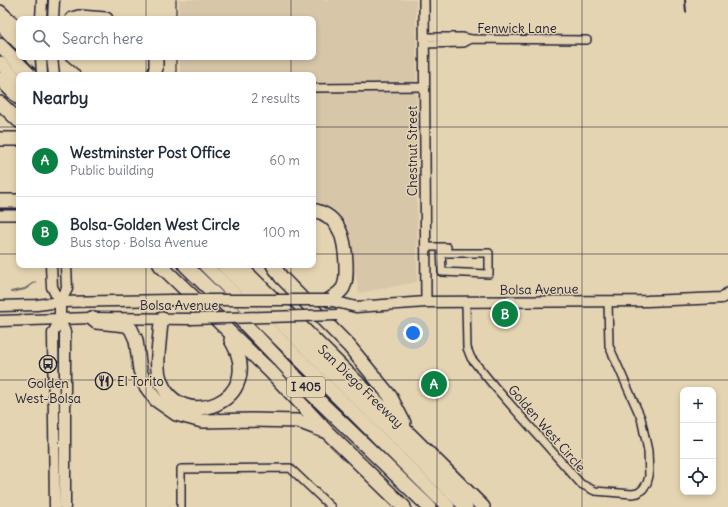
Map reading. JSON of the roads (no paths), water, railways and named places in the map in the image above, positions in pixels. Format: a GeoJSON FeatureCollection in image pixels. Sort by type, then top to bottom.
{"type":"FeatureCollection","features":[{"type":"Feature","properties":{"kind":"highway"},"geometry":{"type":"LineString","coordinates":[[0,12],[16,26]]}},
{"type":"Feature","properties":{"kind":"highway"},"geometry":{"type":"LineString","coordinates":[[0,24],[16,40]]}},
{"type":"Feature","properties":{"kind":"highway"},"geometry":{"type":"LineString","coordinates":[[0,45],[27,72]]}},
{"type":"Feature","properties":{"kind":"highway"},"geometry":{"type":"LineString","coordinates":[[36,60],[47,72]]}},
{"type":"Feature","properties":{"kind":"highway"},"geometry":{"type":"LineString","coordinates":[[56,60],[70,72]]}},
{"type":"Feature","properties":{"kind":"highway"},"geometry":{"type":"LineString","coordinates":[[155,72],[156,60]]}},
{"type":"Feature","properties":{"kind":"highway"},"geometry":{"type":"LineString","coordinates":[[0,63],[16,79]]}},
{"type":"Feature","properties":{"kind":"highway"},"geometry":{"type":"LineString","coordinates":[[0,79],[16,95]]}},
{"type":"Feature","properties":{"kind":"highway"},"geometry":{"type":"LineString","coordinates":[[0,103],[16,118]]}},
{"type":"Feature","properties":{"kind":"highway"},"geometry":{"type":"LineString","coordinates":[[0,139],[16,139]]}},
{"type":"Feature","properties":{"kind":"highway"},"geometry":{"type":"LineString","coordinates":[[0,201],[16,200]]}},
{"type":"Feature","properties":{"kind":"highway"},"geometry":{"type":"LineString","coordinates":[[316,211],[328,216],[338,226],[343,237],[346,281],[342,290],[329,300]]}},
{"type":"Feature","properties":{"kind":"highway"},"geometry":{"type":"LineString","coordinates":[[163,268],[300,402],[328,433],[404,507]]}},
{"type":"Feature","properties":{"kind":"highway","name":"I 405"},"geometry":{"type":"LineString","coordinates":[[188,268],[241,320],[311,393],[429,507]]}},
{"type":"Feature","properties":{"kind":"highway"},"geometry":{"type":"LineString","coordinates":[[208,268],[448,507]]}},
{"type":"Feature","properties":{"kind":"highway"},"geometry":{"type":"LineString","coordinates":[[226,268],[466,507]]}},
{"type":"Feature","properties":{"kind":"highway","name":"San Diego Freeway"},"geometry":{"type":"LineString","coordinates":[[242,268],[483,507]]}},
{"type":"Feature","properties":{"kind":"highway"},"geometry":{"type":"LineString","coordinates":[[275,268],[281,277],[353,351],[390,396],[410,434]]}},
{"type":"Feature","properties":{"kind":"highway"},"geometry":{"type":"LineString","coordinates":[[91,318],[96,322],[126,325],[131,329],[136,340],[140,370],[145,385],[156,400],[176,414],[202,420],[298,421],[328,433]]}},
{"type":"Feature","properties":{"kind":"highway"},"geometry":{"type":"LineString","coordinates":[[162,319],[158,353],[160,380],[167,392],[178,403],[196,408],[219,404],[230,394],[240,378],[241,367],[239,355],[224,328]]}},
{"type":"Feature","properties":{"kind":"highway"},"geometry":{"type":"LineString","coordinates":[[340,366],[349,385],[368,410]]}},
{"type":"Feature","properties":{"kind":"main road"},"geometry":{"type":"LineString","coordinates":[[41,16],[42,0]]}},
{"type":"Feature","properties":{"kind":"main road"},"geometry":{"type":"LineString","coordinates":[[53,16],[54,0]]}},
{"type":"Feature","properties":{"kind":"main road"},"geometry":{"type":"LineString","coordinates":[[42,60],[42,72]]}},
{"type":"Feature","properties":{"kind":"main road"},"geometry":{"type":"LineString","coordinates":[[52,60],[54,72]]}},
{"type":"Feature","properties":{"kind":"main road"},"geometry":{"type":"LineString","coordinates":[[51,268],[52,286],[60,302],[60,320],[65,332],[65,507]]}},
{"type":"Feature","properties":{"kind":"main road"},"geometry":{"type":"LineString","coordinates":[[60,302],[67,289],[66,268]]}},
{"type":"Feature","properties":{"kind":"main road","name":"Bolsa Avenue"},"geometry":{"type":"LineString","coordinates":[[0,306],[37,305],[60,302],[329,300],[356,307],[426,302],[726,299]]}},
{"type":"Feature","properties":{"kind":"main road","name":"Bolsa Avenue"},"geometry":{"type":"LineString","coordinates":[[0,321],[91,318],[190,319],[338,315],[356,307]]}},
{"type":"Feature","properties":{"kind":"main road"},"geometry":{"type":"LineString","coordinates":[[55,507],[53,333],[60,320]]}},
{"type":"Feature","properties":{"kind":"street","name":"Chestnut Street"},"geometry":{"type":"LineString","coordinates":[[424,0],[426,302]]}},
{"type":"Feature","properties":{"kind":"street","name":"Fenwick Lane"},"geometry":{"type":"LineString","coordinates":[[424,40],[464,43],[471,39],[587,40]]}},
{"type":"Feature","properties":{"kind":"street"},"geometry":{"type":"LineString","coordinates":[[316,88],[424,87]]}},
{"type":"Feature","properties":{"kind":"street"},"geometry":{"type":"LineString","coordinates":[[0,206],[16,204]]}},
{"type":"Feature","properties":{"kind":"street"},"geometry":{"type":"LineString","coordinates":[[0,215],[16,215]]}},
{"type":"Feature","properties":{"kind":"street"},"geometry":{"type":"LineString","coordinates":[[425,247],[441,247],[447,247],[447,253],[489,253],[489,274],[442,272],[441,247]]}},
{"type":"Feature","properties":{"kind":"street","name":"Golden West Circle"},"geometry":{"type":"LineString","coordinates":[[466,302],[467,348],[471,358],[494,386],[581,484],[595,491],[632,494],[638,493],[647,483],[649,476],[648,451],[641,418],[609,346],[608,301]]}},
{"type":"Feature","properties":{"kind":"street"},"geometry":{"type":"LineString","coordinates":[[181,507],[181,469],[290,468],[331,507]]}},
{"type":"Feature","properties":{"kind":"waterway"},"geometry":{"type":"LineString","coordinates":[[176,0],[176,16]]}},
{"type":"Feature","properties":{"kind":"waterway"},"geometry":{"type":"LineString","coordinates":[[176,60],[176,72]]}},
{"type":"Feature","properties":{"kind":"waterway"},"geometry":{"type":"LineString","coordinates":[[11,292],[25,289],[35,282]]}},
{"type":"Feature","properties":{"kind":"railway"},"geometry":{"type":"LineString","coordinates":[[685,0],[686,12]]}},
{"type":"Feature","properties":{"kind":"place","name":"Bolsa-Golden West Circle"},"geometry":{"type":"Point","coordinates":[505,314]}},
{"type":"Feature","properties":{"kind":"place","name":"Golden West-Bolsa"},"geometry":{"type":"Point","coordinates":[48,364]}},
{"type":"Feature","properties":{"kind":"place","name":"El Torito"},"geometry":{"type":"Point","coordinates":[104,381]}},
{"type":"Feature","properties":{"kind":"place","name":"Westminster Post Office"},"geometry":{"type":"Point","coordinates":[434,384]}}]}
